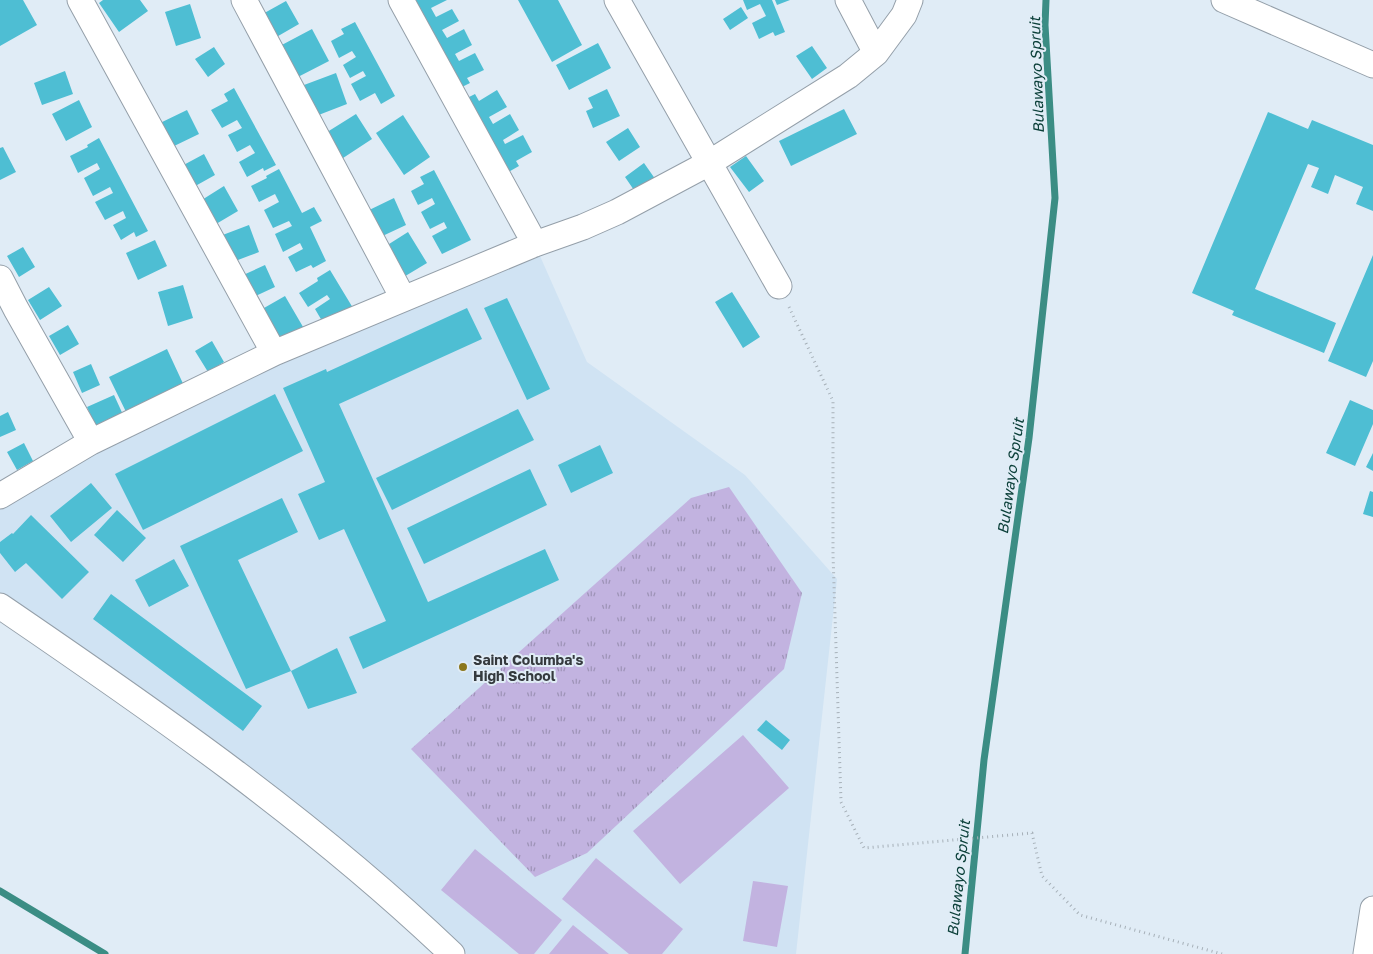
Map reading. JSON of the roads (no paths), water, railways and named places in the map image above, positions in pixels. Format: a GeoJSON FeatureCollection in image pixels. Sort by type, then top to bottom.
{"type":"FeatureCollection","features":[{"type":"Feature","properties":{"kind":"street"},"geometry":{"type":"LineString","coordinates":[[80,0],[274,353]]}},
{"type":"Feature","properties":{"kind":"street"},"geometry":{"type":"LineString","coordinates":[[244,0],[403,298]]}},
{"type":"Feature","properties":{"kind":"street"},"geometry":{"type":"LineString","coordinates":[[401,0],[535,244]]}},
{"type":"Feature","properties":{"kind":"street"},"geometry":{"type":"LineString","coordinates":[[616,0],[779,286]]}},
{"type":"Feature","properties":{"kind":"street"},"geometry":{"type":"LineString","coordinates":[[848,0],[876,53]]}},
{"type":"Feature","properties":{"kind":"street"},"geometry":{"type":"LineString","coordinates":[[0,496],[91,442],[274,353],[535,244],[583,227],[617,212],[709,163],[848,76],[876,53],[904,15],[910,0]]}},
{"type":"Feature","properties":{"kind":"street"},"geometry":{"type":"LineString","coordinates":[[1224,0],[1373,65]]}},
{"type":"Feature","properties":{"kind":"street"},"geometry":{"type":"LineString","coordinates":[[0,278],[91,442]]}},
{"type":"Feature","properties":{"kind":"street"},"geometry":{"type":"LineString","coordinates":[[0,606],[260,790],[350,862],[406,910],[452,954]]}},
{"type":"Feature","properties":{"kind":"street"},"geometry":{"type":"LineString","coordinates":[[1366,954],[1373,909]]}},
{"type":"Feature","properties":{"kind":"waterway","name":"Bulawayo Spruit"},"geometry":{"type":"LineString","coordinates":[[965,954],[984,760],[1029,438],[1055,198],[1045,25],[1046,0]]}},
{"type":"Feature","properties":{"kind":"waterway"},"geometry":{"type":"LineString","coordinates":[[0,891],[105,954]]}},
{"type":"Feature","properties":{"kind":"place","name":"Saint Columba's High School"},"geometry":{"type":"Point","coordinates":[463,667]}}]}
